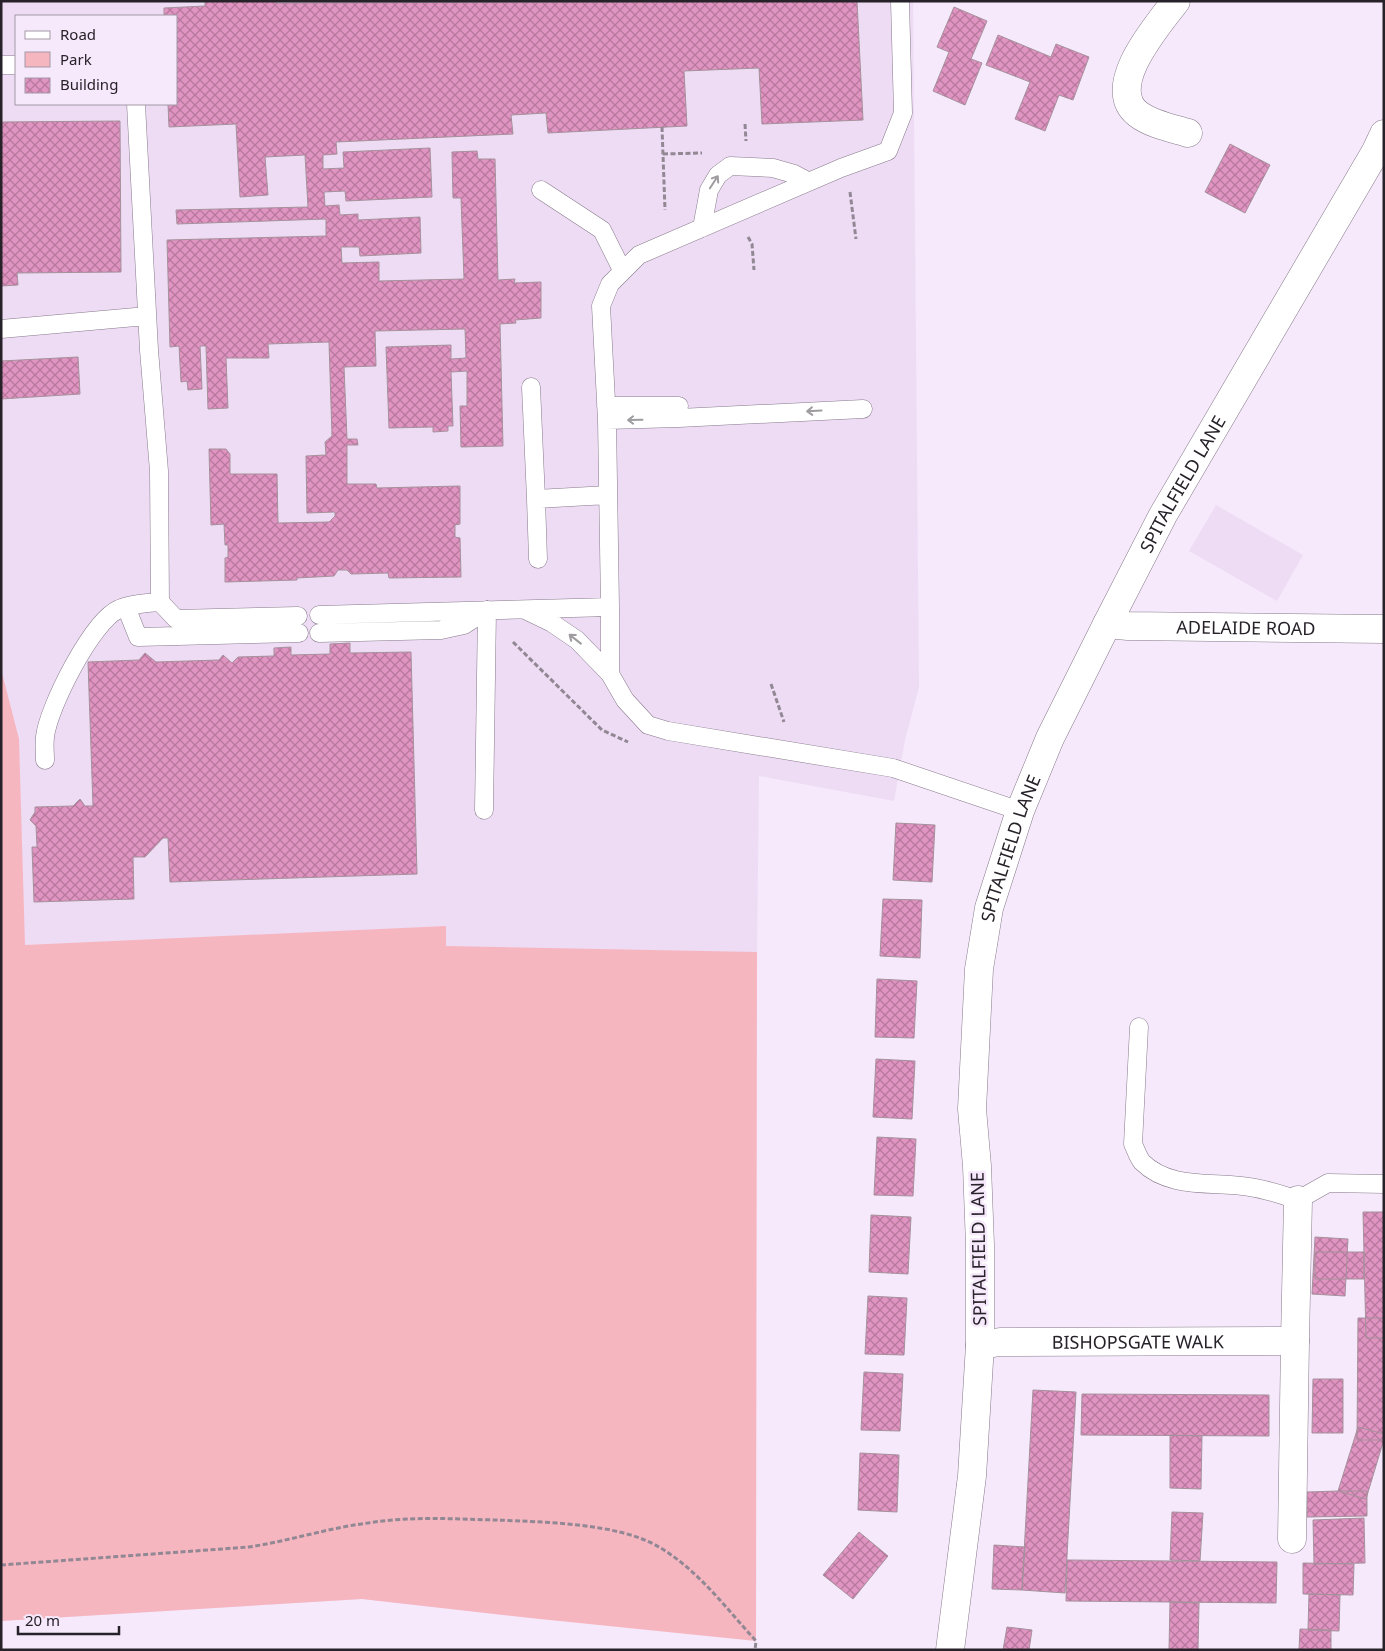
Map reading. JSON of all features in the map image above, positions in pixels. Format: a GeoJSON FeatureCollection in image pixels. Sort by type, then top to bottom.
{"type":"FeatureCollection","features":[{"type":"Feature","properties":{"kind":"main road"},"geometry":{"type":"LineString","coordinates":[[1176,1],[1139,52],[1130,73],[1125,92],[1128,103],[1137,113],[1151,121],[1188,133]]}},
{"type":"Feature","properties":{"kind":"main road","name":"SPITALFIELD LANE"},"geometry":{"type":"LineString","coordinates":[[950,1650],[972,1476],[980,1345],[980,1245],[977,1166],[972,1109],[979,969],[989,908],[1020,812],[1050,738],[1107,624],[1163,515],[1376,151],[1384,134]]}},
{"type":"Feature","properties":{"kind":"main road","name":"ADELAIDE ROAD"},"geometry":{"type":"LineString","coordinates":[[1107,624],[1128,626],[1384,629]]}},
{"type":"Feature","properties":{"kind":"main road"},"geometry":{"type":"LineString","coordinates":[[1292,1539],[1298,1200]]}},
{"type":"Feature","properties":{"kind":"main road","name":"BISHOPSGATE WALK"},"geometry":{"type":"LineString","coordinates":[[980,1345],[1000,1342],[1295,1341]]}},
{"type":"Feature","properties":{"kind":"lane"},"geometry":{"type":"LineString","coordinates":[[610,674],[608,494],[601,306],[610,284],[639,255],[841,168],[888,151],[903,113],[900,1]]}},
{"type":"Feature","properties":{"kind":"lane"},"geometry":{"type":"LineString","coordinates":[[1,65],[15,64]]}},
{"type":"Feature","properties":{"kind":"lane"},"geometry":{"type":"LineString","coordinates":[[126,607],[138,637],[299,625],[176,620],[160,602],[160,471],[147,316],[136,105]]}},
{"type":"Feature","properties":{"kind":"lane"},"geometry":{"type":"LineString","coordinates":[[702,228],[709,190],[718,175],[730,166],[773,168],[794,174],[810,182]]}},
{"type":"Feature","properties":{"kind":"lane"},"geometry":{"type":"LineString","coordinates":[[541,190],[602,230],[622,270]]}},
{"type":"Feature","properties":{"kind":"lane"},"geometry":{"type":"LineString","coordinates":[[1,329],[147,316]]}},
{"type":"Feature","properties":{"kind":"lane"},"geometry":{"type":"LineString","coordinates":[[531,387],[538,559]]}},
{"type":"Feature","properties":{"kind":"lane"},"geometry":{"type":"LineString","coordinates":[[606,413],[679,406]]}},
{"type":"Feature","properties":{"kind":"lane"},"geometry":{"type":"LineString","coordinates":[[606,413],[671,419],[863,409]]}},
{"type":"Feature","properties":{"kind":"lane"},"geometry":{"type":"LineString","coordinates":[[536,499],[608,494]]}},
{"type":"Feature","properties":{"kind":"lane"},"geometry":{"type":"LineString","coordinates":[[45,760],[45,737],[50,717],[82,651],[99,626],[118,610],[137,603],[160,602]]}},
{"type":"Feature","properties":{"kind":"lane"},"geometry":{"type":"LineString","coordinates":[[319,624],[441,630],[464,625],[487,610],[610,607]]}},
{"type":"Feature","properties":{"kind":"lane"},"geometry":{"type":"LineString","coordinates":[[522,609],[552,623],[577,640],[610,674],[624,700],[648,725],[668,731],[893,768],[1020,812]]}},
{"type":"Feature","properties":{"kind":"lane"},"geometry":{"type":"LineString","coordinates":[[484,810],[487,610]]}},
{"type":"Feature","properties":{"kind":"lane"},"geometry":{"type":"LineString","coordinates":[[1139,1027],[1133,1144],[1141,1160],[1159,1174],[1186,1182],[1249,1186],[1298,1200],[1328,1183],[1384,1184]]}},
{"type":"Feature","properties":{"kind":"path"},"geometry":{"type":"LineString","coordinates":[[745,124],[746,142]]}},
{"type":"Feature","properties":{"kind":"path"},"geometry":{"type":"LineString","coordinates":[[662,127],[665,210]]}},
{"type":"Feature","properties":{"kind":"path"},"geometry":{"type":"LineString","coordinates":[[663,154],[709,152]]}},
{"type":"Feature","properties":{"kind":"path"},"geometry":{"type":"LineString","coordinates":[[735,214],[752,244],[754,270]]}},
{"type":"Feature","properties":{"kind":"path"},"geometry":{"type":"LineString","coordinates":[[507,637],[602,730],[631,743]]}},
{"type":"Feature","properties":{"kind":"path"},"geometry":{"type":"LineString","coordinates":[[771,684],[784,722]]}},
{"type":"Feature","properties":{"kind":"path"},"geometry":{"type":"LineString","coordinates":[[1,1565],[249,1547],[353,1525],[396,1519],[437,1518],[543,1522],[627,1534],[660,1547],[702,1582],[756,1641],[755,1650]]}},
{"type":"Feature","properties":{"kind":"shaded area"},"geometry":{"type":"Polygon","coordinates":[[[1,1],[913,1],[919,687],[905,740],[894,801],[759,776],[757,952],[540,1619],[362,1599],[1,1621],[1,1]]]}},
{"type":"Feature","properties":{"kind":"shaded area"},"geometry":{"type":"Polygon","coordinates":[[[1216,505],[1303,555],[1277,601],[1189,551],[1216,505]]]}},
{"type":"Feature","properties":{"kind":"green space"},"geometry":{"type":"Polygon","coordinates":[[[1,669],[19,739],[25,945],[446,926],[446,946],[757,952],[756,1641],[362,1599],[1,1621],[1,669]]]}},
{"type":"Feature","properties":{"kind":"building"},"geometry":{"type":"Polygon","coordinates":[[[205,1],[276,1],[276,3],[857,1],[863,120],[762,124],[759,68],[684,71],[687,126],[548,133],[546,113],[511,115],[513,134],[336,142],[337,154],[323,155],[323,169],[344,168],[343,152],[430,148],[432,197],[346,201],[345,191],[324,192],[325,206],[339,205],[340,215],[358,214],[358,220],[420,217],[421,253],[360,256],[359,247],[341,247],[342,263],[379,262],[379,281],[464,279],[461,198],[453,198],[452,152],[477,151],[478,159],[495,159],[498,280],[515,279],[514,283],[541,282],[541,318],[515,320],[516,323],[500,324],[503,446],[461,447],[460,406],[467,406],[467,371],[451,372],[453,426],[448,426],[448,431],[433,432],[433,427],[389,428],[386,347],[451,345],[451,359],[466,358],[465,329],[375,331],[376,366],[344,367],[347,439],[357,439],[358,445],[347,445],[347,484],[376,484],[377,488],[460,486],[460,524],[455,525],[455,537],[460,538],[461,577],[389,578],[388,573],[351,574],[347,570],[338,570],[334,576],[297,578],[297,580],[225,582],[225,558],[228,557],[228,545],[225,545],[224,524],[211,525],[209,449],[226,449],[230,454],[230,474],[277,474],[278,523],[329,522],[335,516],[335,512],[307,513],[306,456],[326,455],[325,442],[332,436],[329,342],[268,344],[269,358],[226,358],[228,408],[208,409],[206,346],[200,346],[202,389],[188,390],[187,381],[181,382],[179,346],[170,347],[167,240],[326,236],[326,219],[177,224],[176,210],[308,207],[305,155],[265,157],[268,195],[240,197],[236,124],[169,127],[168,105],[178,105],[178,15],[164,15],[164,8],[205,6],[205,1]]]}},
{"type":"Feature","properties":{"kind":"building"},"geometry":{"type":"Polygon","coordinates":[[[954,7],[987,21],[971,59],[982,63],[965,105],[933,91],[949,52],[937,47],[954,7]]]}},
{"type":"Feature","properties":{"kind":"building"},"geometry":{"type":"Polygon","coordinates":[[[998,35],[1051,57],[1056,44],[1089,57],[1073,100],[1059,95],[1045,131],[1015,119],[1030,82],[986,65],[998,35]]]}},
{"type":"Feature","properties":{"kind":"building"},"geometry":{"type":"Polygon","coordinates":[[[120,121],[121,272],[17,273],[18,285],[1,286],[1,122],[120,121]]]}},
{"type":"Feature","properties":{"kind":"building"},"geometry":{"type":"Polygon","coordinates":[[[1230,144],[1270,165],[1245,213],[1205,192],[1230,144]]]}},
{"type":"Feature","properties":{"kind":"building"},"geometry":{"type":"Polygon","coordinates":[[[78,357],[80,394],[1,399],[1,361],[78,357]]]}},
{"type":"Feature","properties":{"kind":"building"},"geometry":{"type":"Polygon","coordinates":[[[350,643],[350,653],[411,652],[417,874],[170,882],[168,838],[163,838],[145,857],[133,857],[134,899],[34,902],[32,847],[37,847],[36,826],[30,820],[35,812],[35,807],[73,806],[80,799],[85,806],[93,806],[88,662],[139,660],[145,653],[156,662],[219,660],[223,655],[232,663],[238,657],[274,656],[274,648],[291,647],[291,655],[330,654],[330,644],[350,643]]]}},
{"type":"Feature","properties":{"kind":"building"},"geometry":{"type":"Polygon","coordinates":[[[896,823],[935,825],[932,882],[893,880],[896,823]]]}},
{"type":"Feature","properties":{"kind":"building"},"geometry":{"type":"Polygon","coordinates":[[[883,899],[922,900],[920,958],[880,956],[883,899]]]}},
{"type":"Feature","properties":{"kind":"building"},"geometry":{"type":"Polygon","coordinates":[[[877,979],[917,981],[914,1038],[875,1037],[877,979]]]}},
{"type":"Feature","properties":{"kind":"building"},"geometry":{"type":"Polygon","coordinates":[[[876,1059],[915,1061],[912,1119],[873,1117],[876,1059]]]}},
{"type":"Feature","properties":{"kind":"building"},"geometry":{"type":"Polygon","coordinates":[[[877,1137],[916,1139],[913,1196],[874,1195],[877,1137]]]}},
{"type":"Feature","properties":{"kind":"building"},"geometry":{"type":"Polygon","coordinates":[[[1363,1212],[1384,1212],[1384,1338],[1366,1338],[1363,1212]]]}},
{"type":"Feature","properties":{"kind":"building"},"geometry":{"type":"Polygon","coordinates":[[[871,1215],[911,1217],[908,1274],[869,1272],[871,1215]]]}},
{"type":"Feature","properties":{"kind":"building"},"geometry":{"type":"Polygon","coordinates":[[[1315,1237],[1348,1239],[1345,1296],[1312,1294],[1315,1237]]]}},
{"type":"Feature","properties":{"kind":"building"},"geometry":{"type":"Polygon","coordinates":[[[1315,1252],[1364,1252],[1364,1279],[1315,1279],[1315,1252]]]}},
{"type":"Feature","properties":{"kind":"building"},"geometry":{"type":"Polygon","coordinates":[[[868,1296],[907,1298],[904,1355],[865,1354],[868,1296]]]}},
{"type":"Feature","properties":{"kind":"building"},"geometry":{"type":"Polygon","coordinates":[[[1358,1318],[1384,1318],[1384,1440],[1357,1440],[1358,1318]]]}},
{"type":"Feature","properties":{"kind":"building"},"geometry":{"type":"Polygon","coordinates":[[[864,1372],[903,1374],[900,1431],[861,1430],[864,1372]]]}},
{"type":"Feature","properties":{"kind":"building"},"geometry":{"type":"Polygon","coordinates":[[[1313,1379],[1343,1379],[1343,1433],[1312,1433],[1313,1379]]]}},
{"type":"Feature","properties":{"kind":"building"},"geometry":{"type":"Polygon","coordinates":[[[1033,1390],[1076,1392],[1065,1593],[1022,1590],[1033,1390]]]}},
{"type":"Feature","properties":{"kind":"building"},"geometry":{"type":"Polygon","coordinates":[[[1082,1394],[1269,1395],[1269,1436],[1081,1435],[1082,1394]]]}},
{"type":"Feature","properties":{"kind":"building"},"geometry":{"type":"Polygon","coordinates":[[[1358,1427],[1384,1434],[1366,1499],[1338,1491],[1358,1427]]]}},
{"type":"Feature","properties":{"kind":"building"},"geometry":{"type":"Polygon","coordinates":[[[1170,1435],[1202,1436],[1201,1489],[1170,1488],[1170,1435]]]}},
{"type":"Feature","properties":{"kind":"building"},"geometry":{"type":"Polygon","coordinates":[[[860,1453],[899,1455],[897,1512],[858,1510],[860,1453]]]}},
{"type":"Feature","properties":{"kind":"building"},"geometry":{"type":"Polygon","coordinates":[[[1367,1491],[1367,1516],[1307,1517],[1307,1492],[1367,1491]]]}},
{"type":"Feature","properties":{"kind":"building"},"geometry":{"type":"Polygon","coordinates":[[[1172,1512],[1203,1513],[1200,1561],[1170,1560],[1172,1512]]]}},
{"type":"Feature","properties":{"kind":"building"},"geometry":{"type":"Polygon","coordinates":[[[1364,1518],[1365,1563],[1314,1564],[1313,1520],[1364,1518]]]}},
{"type":"Feature","properties":{"kind":"building"},"geometry":{"type":"Polygon","coordinates":[[[859,1532],[888,1556],[853,1599],[823,1575],[859,1532]]]}},
{"type":"Feature","properties":{"kind":"building"},"geometry":{"type":"Polygon","coordinates":[[[994,1545],[1025,1547],[1022,1590],[992,1589],[994,1545]]]}},
{"type":"Feature","properties":{"kind":"building"},"geometry":{"type":"Polygon","coordinates":[[[1067,1560],[1277,1562],[1276,1603],[1066,1601],[1067,1560]]]}},
{"type":"Feature","properties":{"kind":"building"},"geometry":{"type":"Polygon","coordinates":[[[1303,1563],[1354,1564],[1353,1595],[1303,1594],[1303,1563]]]}},
{"type":"Feature","properties":{"kind":"building"},"geometry":{"type":"Polygon","coordinates":[[[1309,1594],[1340,1595],[1339,1631],[1308,1630],[1309,1594]]]}},
{"type":"Feature","properties":{"kind":"building"},"geometry":{"type":"Polygon","coordinates":[[[1170,1602],[1199,1603],[1198,1650],[1169,1650],[1170,1602]]]}},
{"type":"Feature","properties":{"kind":"building"},"geometry":{"type":"Polygon","coordinates":[[[1007,1627],[1032,1630],[1029,1650],[1003,1650],[1007,1627]]]}},
{"type":"Feature","properties":{"kind":"building"},"geometry":{"type":"Polygon","coordinates":[[[1300,1629],[1331,1630],[1331,1650],[1299,1650],[1300,1629]]]}}]}
